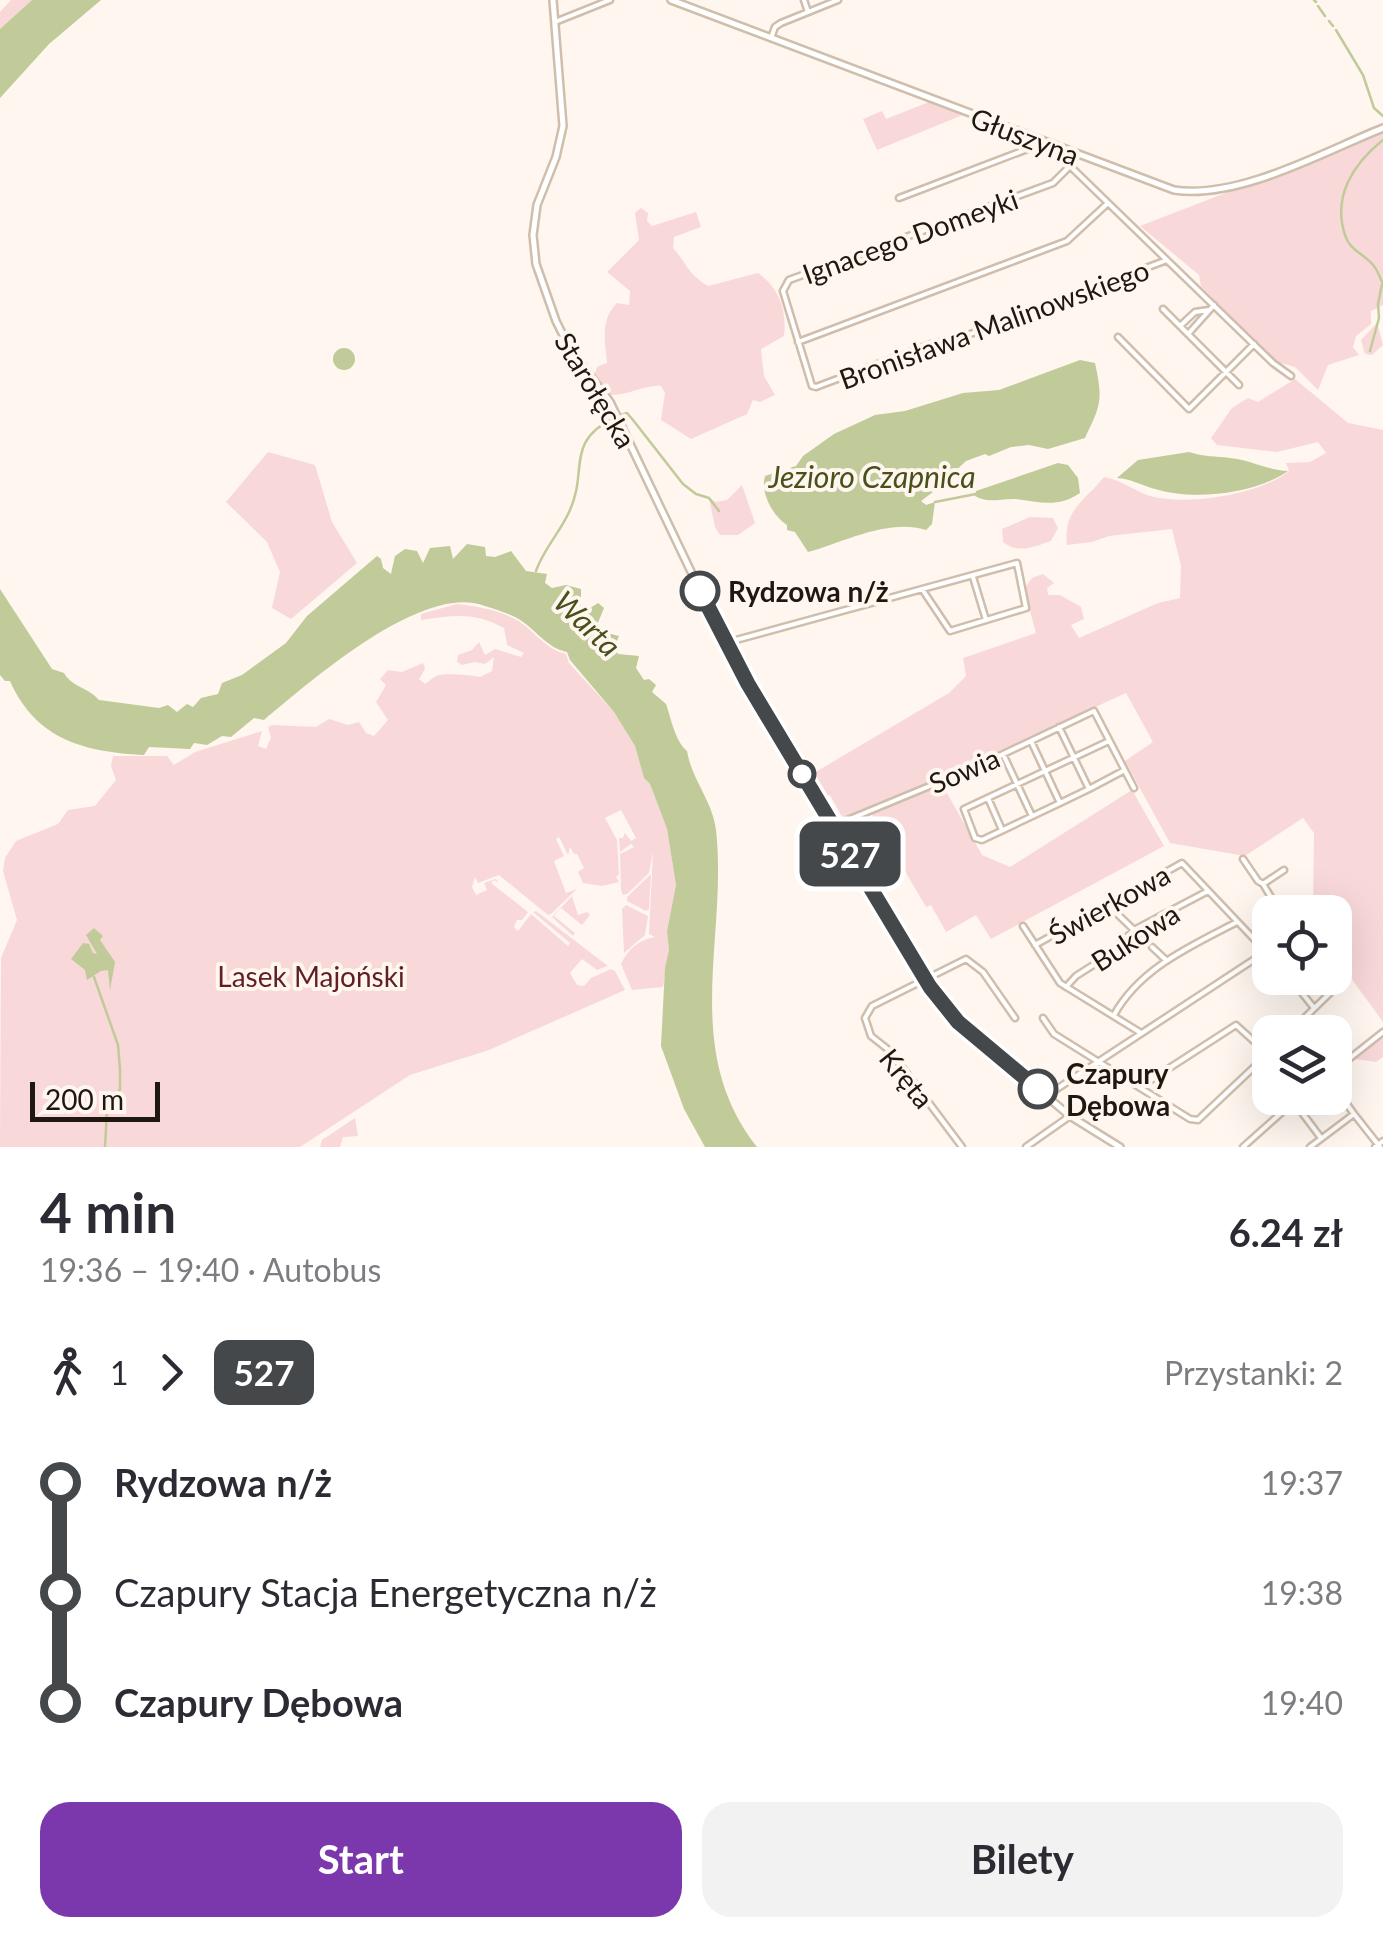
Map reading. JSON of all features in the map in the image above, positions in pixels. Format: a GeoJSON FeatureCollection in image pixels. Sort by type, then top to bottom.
{"type":"FeatureCollection","features":[{"type":"Feature","properties":{"kind":"street","name":"Starołęcka"},"geometry":{"type":"LineString","coordinates":[[553,0],[562,126],[556,157],[535,216],[536,264],[561,333],[610,402],[726,645],[926,980],[958,1022],[1070,1116],[1120,1147]]}},
{"type":"Feature","properties":{"kind":"street"},"geometry":{"type":"LineString","coordinates":[[555,22],[610,0]]}},
{"type":"Feature","properties":{"kind":"street"},"geometry":{"type":"LineString","coordinates":[[804,0],[808,12]]}},
{"type":"Feature","properties":{"kind":"street"},"geometry":{"type":"LineString","coordinates":[[770,38],[778,25],[838,0]]}},
{"type":"Feature","properties":{"kind":"street","name":"Głuszyna"},"geometry":{"type":"LineString","coordinates":[[676,1],[1158,186],[1202,193],[1251,181],[1383,128]]}},
{"type":"Feature","properties":{"kind":"street"},"geometry":{"type":"LineString","coordinates":[[899,198],[1043,143]]}},
{"type":"Feature","properties":{"kind":"street","name":"Ignacego Domeyki"},"geometry":{"type":"LineString","coordinates":[[788,280],[1053,183],[1076,155]]}},
{"type":"Feature","properties":{"kind":"street"},"geometry":{"type":"LineString","coordinates":[[1070,166],[1212,307],[1291,376]]}},
{"type":"Feature","properties":{"kind":"street"},"geometry":{"type":"LineString","coordinates":[[798,342],[1067,241],[1108,203]]}},
{"type":"Feature","properties":{"kind":"street","name":"Bronisława Malinowskiego"},"geometry":{"type":"LineString","coordinates":[[788,280],[783,290],[810,381],[816,387],[931,344],[957,340],[1167,260]]}},
{"type":"Feature","properties":{"kind":"street"},"geometry":{"type":"LineString","coordinates":[[1180,326],[1194,312],[1212,307]]}},
{"type":"Feature","properties":{"kind":"street"},"geometry":{"type":"LineString","coordinates":[[1188,334],[1212,307]]}},
{"type":"Feature","properties":{"kind":"street"},"geometry":{"type":"LineString","coordinates":[[1164,309],[1239,386]]}},
{"type":"Feature","properties":{"kind":"street"},"geometry":{"type":"LineString","coordinates":[[1118,336],[1184,407],[1193,409],[1254,344]]}},
{"type":"Feature","properties":{"kind":"street"},"geometry":{"type":"LineString","coordinates":[[726,645],[1018,566],[1026,608],[950,631],[924,592]]}},
{"type":"Feature","properties":{"kind":"street"},"geometry":{"type":"LineString","coordinates":[[973,579],[986,620]]}},
{"type":"Feature","properties":{"kind":"street","name":"Sowia"},"geometry":{"type":"LineString","coordinates":[[833,826],[1004,754],[1094,711],[1109,741]]}},
{"type":"Feature","properties":{"kind":"street"},"geometry":{"type":"LineString","coordinates":[[1059,727],[1088,789]]}},
{"type":"Feature","properties":{"kind":"street"},"geometry":{"type":"LineString","coordinates":[[1031,741],[1060,803]]}},
{"type":"Feature","properties":{"kind":"street"},"geometry":{"type":"LineString","coordinates":[[1123,771],[982,840],[975,838],[964,809],[1109,741],[1134,788]]}},
{"type":"Feature","properties":{"kind":"street"},"geometry":{"type":"LineString","coordinates":[[1004,754],[1032,816]]}},
{"type":"Feature","properties":{"kind":"street"},"geometry":{"type":"LineString","coordinates":[[988,796],[1002,830]]}},
{"type":"Feature","properties":{"kind":"street"},"geometry":{"type":"LineString","coordinates":[[1243,859],[1270,895]]}},
{"type":"Feature","properties":{"kind":"street","name":"Świerkowa"},"geometry":{"type":"LineString","coordinates":[[1036,945],[1182,863],[1208,891]]}},
{"type":"Feature","properties":{"kind":"street"},"geometry":{"type":"LineString","coordinates":[[1264,884],[1284,870]]}},
{"type":"Feature","properties":{"kind":"street"},"geometry":{"type":"LineString","coordinates":[[1208,891],[1252,936]]}},
{"type":"Feature","properties":{"kind":"street","name":"Bukowa"},"geometry":{"type":"LineString","coordinates":[[1066,987],[1109,955],[1134,930],[1208,891]]}},
{"type":"Feature","properties":{"kind":"street"},"geometry":{"type":"LineString","coordinates":[[1108,905],[1134,930]]}},
{"type":"Feature","properties":{"kind":"street"},"geometry":{"type":"LineString","coordinates":[[1114,1015],[1130,988],[1166,960],[1237,922]]}},
{"type":"Feature","properties":{"kind":"street"},"geometry":{"type":"LineString","coordinates":[[1022,926],[1066,987],[1140,1033]]}},
{"type":"Feature","properties":{"kind":"street"},"geometry":{"type":"LineString","coordinates":[[1152,947],[1166,960]]}},
{"type":"Feature","properties":{"kind":"street"},"geometry":{"type":"LineString","coordinates":[[926,980],[969,960],[1016,1018]]}},
{"type":"Feature","properties":{"kind":"street"},"geometry":{"type":"LineString","coordinates":[[1046,1096],[1252,960]]}},
{"type":"Feature","properties":{"kind":"street","name":"Kręta"},"geometry":{"type":"LineString","coordinates":[[926,980],[872,1006],[865,1021],[871,1036],[890,1051],[962,1147]]}},
{"type":"Feature","properties":{"kind":"street"},"geometry":{"type":"LineString","coordinates":[[1304,995],[1314,1008]]}},
{"type":"Feature","properties":{"kind":"street"},"geometry":{"type":"LineString","coordinates":[[1307,1015],[1328,995]]}},
{"type":"Feature","properties":{"kind":"street"},"geometry":{"type":"LineString","coordinates":[[1042,1018],[1054,1034],[1190,1119],[1198,1120],[1252,1069]]}},
{"type":"Feature","properties":{"kind":"street"},"geometry":{"type":"LineString","coordinates":[[1140,1087],[1236,1024],[1252,1038]]}},
{"type":"Feature","properties":{"kind":"street"},"geometry":{"type":"LineString","coordinates":[[1352,1057],[1383,1032]]}},
{"type":"Feature","properties":{"kind":"street"},"geometry":{"type":"LineString","coordinates":[[1352,1111],[1379,1145]]}},
{"type":"Feature","properties":{"kind":"street"},"geometry":{"type":"LineString","coordinates":[[1310,1147],[1354,1114]]}},
{"type":"Feature","properties":{"kind":"street"},"geometry":{"type":"LineString","coordinates":[[1243,1147],[1278,1115]]}},
{"type":"Feature","properties":{"kind":"street"},"geometry":{"type":"LineString","coordinates":[[1307,1115],[1322,1138]]}},
{"type":"Feature","properties":{"kind":"street"},"geometry":{"type":"LineString","coordinates":[[1026,1147],[1070,1116]]}},
{"type":"Feature","properties":{"kind":"green space"},"geometry":{"type":"Polygon","coordinates":[[[11,0],[32,0],[0,29],[0,12],[11,0]]]}},
{"type":"Feature","properties":{"kind":"green space"},"geometry":{"type":"Polygon","coordinates":[[[929,102],[965,114],[877,150],[863,119],[882,111],[886,119],[929,102]]]}},
{"type":"Feature","properties":{"kind":"green space"},"geometry":{"type":"Polygon","coordinates":[[[1383,132],[1383,305],[1371,311],[1371,324],[1356,336],[1353,347],[1359,355],[1328,365],[1318,390],[1295,367],[1274,361],[1201,286],[1199,275],[1140,226],[1383,132]]]}},
{"type":"Feature","properties":{"kind":"green space"},"geometry":{"type":"Polygon","coordinates":[[[641,208],[648,213],[647,221],[652,226],[696,212],[701,227],[674,237],[673,248],[691,273],[708,286],[758,273],[776,293],[783,309],[784,336],[761,349],[764,376],[775,395],[760,402],[753,400],[747,414],[691,439],[661,420],[665,393],[661,386],[611,395],[595,374],[597,367],[607,363],[608,316],[617,303],[629,305],[630,291],[607,272],[639,240],[635,213],[641,208]]]}},
{"type":"Feature","properties":{"kind":"green space"},"geometry":{"type":"Polygon","coordinates":[[[1377,323],[1383,345],[1372,355],[1365,354],[1361,340],[1377,323]]]}},
{"type":"Feature","properties":{"kind":"green space"},"geometry":{"type":"Polygon","coordinates":[[[1295,379],[1348,423],[1383,430],[1383,1022],[1352,979],[1352,895],[1313,895],[1314,833],[1303,818],[1245,856],[1170,843],[1125,761],[1153,742],[1126,693],[976,762],[943,786],[982,855],[1010,867],[1132,790],[1164,846],[991,939],[976,915],[946,932],[931,905],[926,907],[870,811],[845,822],[830,795],[822,799],[809,776],[949,693],[966,676],[963,658],[1036,633],[1024,589],[1032,578],[1043,574],[1054,583],[1047,588],[1048,595],[1060,595],[1081,607],[1084,619],[1071,625],[1079,638],[1158,603],[1180,598],[1181,566],[1172,529],[1067,545],[1068,523],[1077,506],[1104,477],[1162,498],[1221,497],[1276,479],[1289,471],[1286,463],[1310,462],[1326,453],[1318,442],[1277,452],[1217,445],[1211,438],[1232,408],[1248,398],[1258,402],[1295,379]]]}},
{"type":"Feature","properties":{"kind":"green space"},"geometry":{"type":"Polygon","coordinates":[[[268,452],[315,465],[332,522],[357,563],[291,619],[272,608],[280,572],[267,542],[226,502],[268,452]]]}},
{"type":"Feature","properties":{"kind":"green space"},"geometry":{"type":"Polygon","coordinates":[[[742,485],[755,523],[738,535],[720,535],[709,498],[716,502],[727,500],[742,485]]]}},
{"type":"Feature","properties":{"kind":"green space"},"geometry":{"type":"Polygon","coordinates":[[[1030,517],[1053,518],[1058,528],[1051,541],[1020,549],[1003,542],[1002,529],[1030,517]]]}},
{"type":"Feature","properties":{"kind":"green space","name":"Lasek Majoński"},"geometry":{"type":"Polygon","coordinates":[[[457,604],[513,618],[547,645],[566,654],[569,663],[614,712],[635,746],[644,778],[650,784],[667,829],[676,885],[667,931],[669,950],[663,987],[632,990],[621,964],[635,946],[655,937],[649,934],[653,852],[649,873],[627,894],[623,895],[621,890],[620,854],[634,847],[631,844],[620,852],[619,838],[625,833],[631,841],[636,838],[621,810],[605,818],[617,840],[619,882],[602,886],[583,883],[578,872],[584,868],[577,854],[570,847],[568,855],[559,837],[556,839],[564,856],[554,861],[566,893],[577,889],[551,914],[499,875],[478,883],[475,877],[472,887],[476,895],[487,890],[484,883],[496,879],[499,883],[491,883],[528,912],[517,920],[514,927],[518,931],[531,914],[568,946],[570,943],[533,912],[536,911],[608,966],[597,970],[582,959],[570,973],[577,985],[584,986],[591,978],[611,969],[625,990],[489,1050],[410,1075],[300,1147],[0,1147],[1,958],[17,920],[3,871],[5,858],[16,841],[58,824],[68,810],[95,806],[116,780],[111,766],[113,756],[167,756],[174,765],[195,752],[262,731],[258,746],[266,749],[271,738],[268,727],[272,725],[316,727],[329,719],[348,725],[359,722],[366,733],[374,736],[388,720],[376,702],[386,685],[380,679],[388,670],[402,672],[423,663],[425,669],[419,679],[425,684],[442,674],[480,677],[492,671],[494,657],[485,664],[457,662],[458,655],[472,650],[479,642],[485,655],[495,649],[521,657],[524,653],[507,645],[504,628],[483,619],[464,616],[421,620],[421,614],[457,604]]]}},
{"type":"Feature","properties":{"kind":"green space"},"geometry":{"type":"Polygon","coordinates":[[[651,874],[646,911],[627,901],[627,897],[651,874]]]}},
{"type":"Feature","properties":{"kind":"green space"},"geometry":{"type":"Polygon","coordinates":[[[572,896],[578,915],[590,915],[582,925],[561,908],[554,916],[575,933],[573,936],[552,917],[572,896]]]}},
{"type":"Feature","properties":{"kind":"green space"},"geometry":{"type":"Polygon","coordinates":[[[626,905],[648,916],[645,935],[624,953],[622,909],[626,905]]]}},
{"type":"Feature","properties":{"kind":"green space"},"geometry":{"type":"Polygon","coordinates":[[[1383,1034],[1383,1057],[1376,1062],[1355,1059],[1383,1034]]]}},
{"type":"Feature","properties":{"kind":"green space"},"geometry":{"type":"Polygon","coordinates":[[[355,1118],[358,1136],[343,1137],[340,1147],[320,1147],[322,1140],[355,1118]]]}},
{"type":"Feature","properties":{"kind":"water"},"geometry":{"type":"Polygon","coordinates":[[[32,0],[101,0],[49,44],[0,98],[0,29],[32,0]]]}},
{"type":"Feature","properties":{"kind":"water"},"geometry":{"type":"Polygon","coordinates":[[[344,348],[352,351],[352,367],[344,370],[336,367],[333,359],[336,351],[344,348]]]}},
{"type":"Feature","properties":{"kind":"water","name":"Jezioro Czapnica"},"geometry":{"type":"Polygon","coordinates":[[[1080,360],[1095,363],[1100,394],[1085,438],[1048,449],[1011,447],[966,461],[952,474],[927,486],[933,492],[921,501],[926,505],[935,502],[932,524],[926,530],[882,529],[808,552],[769,504],[765,476],[796,466],[803,456],[834,434],[875,415],[905,411],[963,393],[999,390],[1080,360]]]}},
{"type":"Feature","properties":{"kind":"water"},"geometry":{"type":"Polygon","coordinates":[[[1189,452],[1288,471],[1259,485],[1205,495],[1170,493],[1117,478],[1138,460],[1189,452]]]}},
{"type":"Feature","properties":{"kind":"water"},"geometry":{"type":"Polygon","coordinates":[[[1058,463],[1068,465],[1078,478],[1080,493],[1072,498],[1049,503],[975,496],[976,491],[1058,463]]]}},
{"type":"Feature","properties":{"kind":"water","name":"Warta"},"geometry":{"type":"Polygon","coordinates":[[[467,544],[485,547],[486,556],[511,551],[526,571],[547,574],[545,583],[552,588],[566,585],[581,589],[584,612],[598,603],[604,608],[595,630],[619,636],[615,646],[618,654],[639,656],[636,668],[644,680],[656,685],[652,692],[666,704],[714,820],[718,871],[713,1032],[720,1071],[734,1110],[757,1147],[705,1147],[684,1109],[661,1046],[667,931],[676,885],[667,829],[650,784],[644,778],[635,746],[567,652],[517,618],[482,605],[456,603],[428,609],[366,641],[264,720],[254,718],[231,737],[222,736],[207,745],[194,743],[190,749],[149,747],[144,755],[83,746],[48,730],[21,701],[10,681],[0,675],[0,589],[52,669],[64,673],[99,700],[159,708],[168,705],[177,712],[187,704],[193,707],[201,698],[218,694],[222,683],[242,675],[286,643],[307,616],[377,556],[391,574],[395,556],[405,549],[417,551],[423,563],[430,548],[450,546],[453,559],[467,544]]]}},
{"type":"Feature","properties":{"kind":"water"},"geometry":{"type":"Polygon","coordinates":[[[94,928],[103,936],[100,940],[115,962],[110,990],[108,970],[87,980],[85,970],[71,959],[83,943],[97,954],[86,935],[94,928]]]}},
{"type":"Feature","properties":{"kind":"waterway"},"geometry":{"type":"LineString","coordinates":[[1318,6],[1325,16]]}},
{"type":"Feature","properties":{"kind":"waterway"},"geometry":{"type":"LineString","coordinates":[[1329,21],[1333,26]]}},
{"type":"Feature","properties":{"kind":"waterway"},"geometry":{"type":"LineString","coordinates":[[1336,30],[1363,75],[1374,108],[1383,116]]}},
{"type":"Feature","properties":{"kind":"waterway"},"geometry":{"type":"LineString","coordinates":[[1383,140],[1355,170],[1341,207],[1347,241],[1373,264],[1383,283]]}},
{"type":"Feature","properties":{"kind":"waterway"},"geometry":{"type":"LineString","coordinates":[[1370,351],[1379,318],[1382,284]]}},
{"type":"Feature","properties":{"kind":"waterway"},"geometry":{"type":"LineString","coordinates":[[621,415],[627,413],[683,484],[709,498],[719,511]]}},
{"type":"Feature","properties":{"kind":"waterway"},"geometry":{"type":"LineString","coordinates":[[536,571],[570,510],[583,447],[599,427],[614,418]]}},
{"type":"Feature","properties":{"kind":"waterway"},"geometry":{"type":"LineString","coordinates":[[935,502],[976,494]]}},
{"type":"Feature","properties":{"kind":"waterway"},"geometry":{"type":"LineString","coordinates":[[94,977],[118,1045],[120,1069],[120,1089],[107,1110],[105,1147]]}},
{"type":"Feature","properties":{"kind":"bus line","name":"527"},"geometry":{"type":"LineString","coordinates":[[700,591],[748,684],[930,987],[958,1022],[1038,1089]]}},
{"type":"Feature","properties":{"kind":"place","name":"Rydzowa n/ż"},"geometry":{"type":"Point","coordinates":[700,591]}},
{"type":"Feature","properties":{"kind":"place","name":"Czapury Dębowa"},"geometry":{"type":"Point","coordinates":[1038,1089]}}]}
